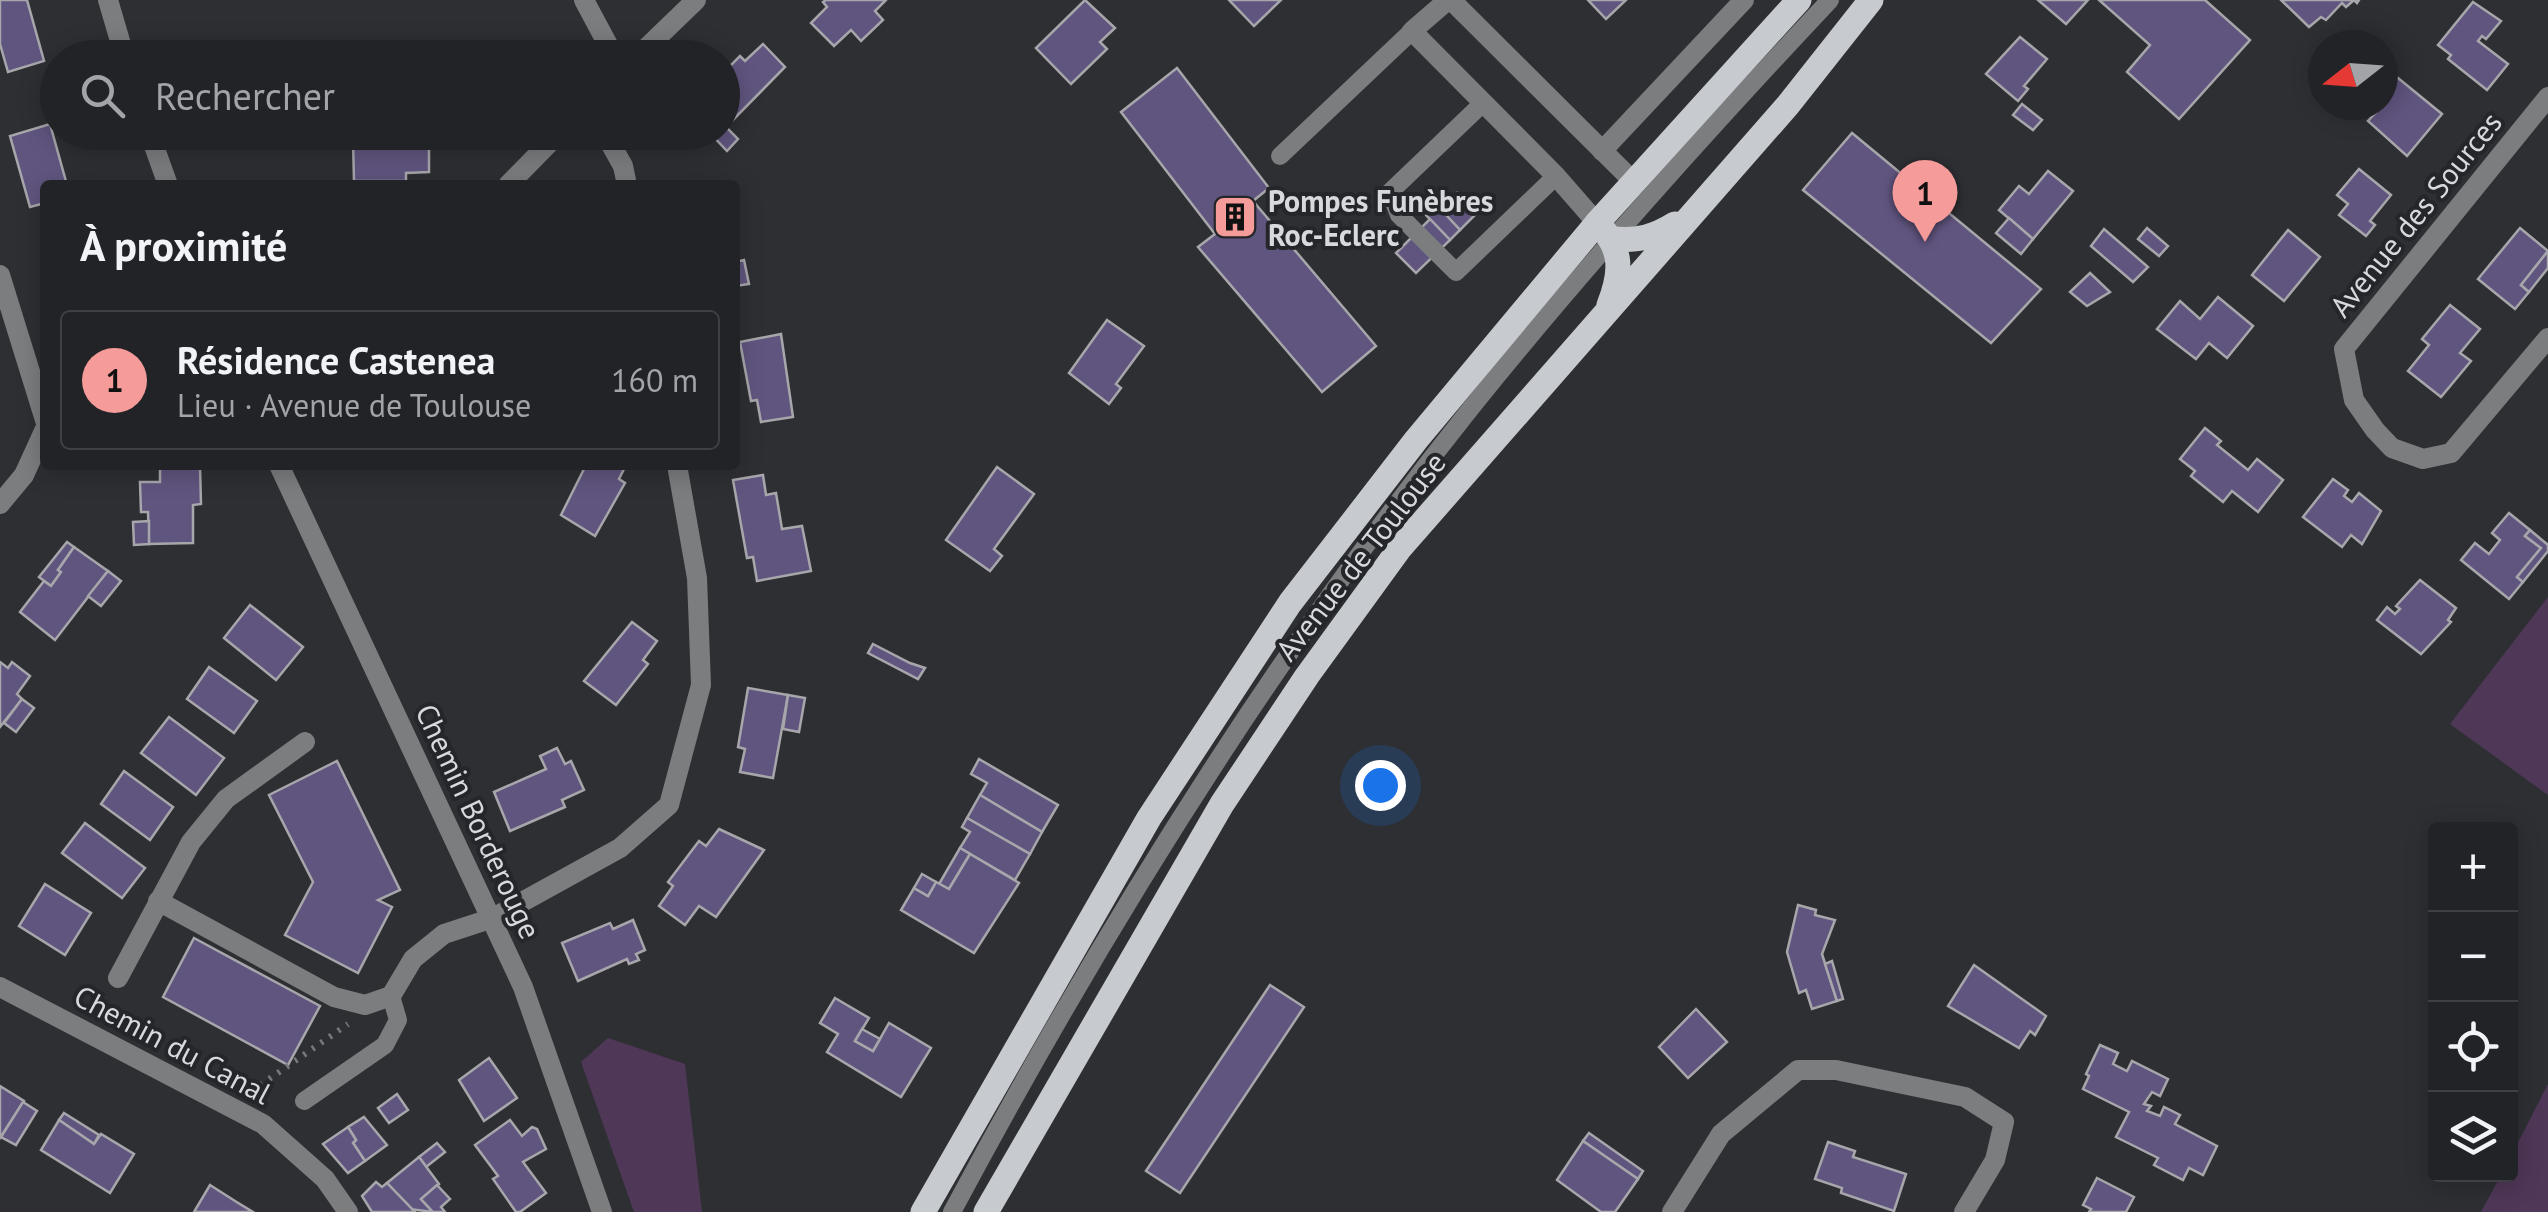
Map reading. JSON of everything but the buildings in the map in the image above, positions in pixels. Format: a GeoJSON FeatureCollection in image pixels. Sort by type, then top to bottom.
{"type":"FeatureCollection","features":[{"type":"Feature","properties":{"kind":"main road","name":"Avenue de Toulouse"},"geometry":{"type":"LineString","coordinates":[[923,1212],[1149,818],[1290,603],[1416,440],[1606,231],[1635,183],[1799,0]]}},
{"type":"Feature","properties":{"kind":"main road","name":"Avenue de Toulouse"},"geometry":{"type":"LineString","coordinates":[[986,1212],[1222,804],[1307,676],[1400,548],[1788,105],[1871,0]]}},
{"type":"Feature","properties":{"kind":"main road"},"geometry":{"type":"LineString","coordinates":[[1606,231],[1636,240],[1655,236],[1687,217]]}},
{"type":"Feature","properties":{"kind":"main road"},"geometry":{"type":"LineString","coordinates":[[1606,231],[1618,266],[1606,312]]}},
{"type":"Feature","properties":{"kind":"street"},"geometry":{"type":"LineString","coordinates":[[108,0],[120,40]]}},
{"type":"Feature","properties":{"kind":"street"},"geometry":{"type":"LineString","coordinates":[[584,0],[605,40]]}},
{"type":"Feature","properties":{"kind":"street"},"geometry":{"type":"LineString","coordinates":[[655,40],[696,0]]}},
{"type":"Feature","properties":{"kind":"street"},"geometry":{"type":"LineString","coordinates":[[1606,231],[1412,31],[1449,0],[1635,183]]}},
{"type":"Feature","properties":{"kind":"street"},"geometry":{"type":"LineString","coordinates":[[1602,151],[1744,0]]}},
{"type":"Feature","properties":{"kind":"street","name":"Avenue des Sources"},"geometry":{"type":"LineString","coordinates":[[2548,97],[2344,350],[2354,400],[2392,448],[2423,459],[2451,453],[2548,338]]}},
{"type":"Feature","properties":{"kind":"street"},"geometry":{"type":"LineString","coordinates":[[155,150],[166,180]]}},
{"type":"Feature","properties":{"kind":"street"},"geometry":{"type":"LineString","coordinates":[[513,180],[542,150]]}},
{"type":"Feature","properties":{"kind":"street"},"geometry":{"type":"LineString","coordinates":[[614,150],[626,180]]}},
{"type":"Feature","properties":{"kind":"street"},"geometry":{"type":"LineString","coordinates":[[0,274],[40,404]]}},
{"type":"Feature","properties":{"kind":"street"},"geometry":{"type":"LineString","coordinates":[[0,504],[24,475],[40,440]]}},
{"type":"Feature","properties":{"kind":"street","name":"Chemin Borderouge"},"geometry":{"type":"LineString","coordinates":[[281,470],[493,918],[532,1010],[602,1212]]}},
{"type":"Feature","properties":{"kind":"street"},"geometry":{"type":"LineString","coordinates":[[158,901],[334,997],[364,1005],[391,996],[413,959],[444,934],[493,918],[620,848],[669,805],[701,685],[697,578],[678,470]]}},
{"type":"Feature","properties":{"kind":"street"},"geometry":{"type":"LineString","coordinates":[[118,978],[191,842],[226,799],[304,742]]}},
{"type":"Feature","properties":{"kind":"street","name":"Chemin du Canal"},"geometry":{"type":"LineString","coordinates":[[0,987],[263,1124],[324,1179],[348,1212]]}},
{"type":"Feature","properties":{"kind":"street"},"geometry":{"type":"LineString","coordinates":[[1672,1212],[1720,1134],[1798,1070],[1836,1070],[1965,1097],[2004,1122],[1995,1160],[1964,1212]]}},
{"type":"Feature","properties":{"kind":"lane"},"geometry":{"type":"LineString","coordinates":[[952,1212],[999,1124],[1141,883],[1243,721],[1318,612],[1606,231],[1830,0]]}},
{"type":"Feature","properties":{"kind":"lane"},"geometry":{"type":"LineString","coordinates":[[1280,156],[1412,31]]}},
{"type":"Feature","properties":{"kind":"lane"},"geometry":{"type":"LineString","coordinates":[[1484,103],[1390,192],[1399,215],[1456,272],[1556,176]]}},
{"type":"Feature","properties":{"kind":"lane"},"geometry":{"type":"LineString","coordinates":[[304,1102],[384,1045],[398,1020],[391,996]]}},
{"type":"Feature","properties":{"kind":"path"},"geometry":{"type":"LineString","coordinates":[[231,1107],[353,1021],[373,1054]]}},
{"type":"Feature","properties":{"kind":"shaded area"},"geometry":{"type":"Polygon","coordinates":[[[2548,597],[2548,795],[2450,724],[2548,597]]]}},
{"type":"Feature","properties":{"kind":"shaded area"},"geometry":{"type":"Polygon","coordinates":[[[608,1038],[685,1064],[702,1212],[634,1212],[581,1062],[608,1038]]]}},
{"type":"Feature","properties":{"kind":"shaded area"},"geometry":{"type":"Polygon","coordinates":[[[2548,1084],[2548,1212],[2481,1212],[2497,1182],[2518,1182],[2518,1142],[2548,1084]]]}},
{"type":"Feature","properties":{"kind":"place","name":"Pompes Funèbres Roc-Eclerc"},"geometry":{"type":"Point","coordinates":[1235,217]}},
{"type":"Feature","properties":{"kind":"place","name":"Résidence Castenea"},"geometry":{"type":"Point","coordinates":[1925,242]}}]}
